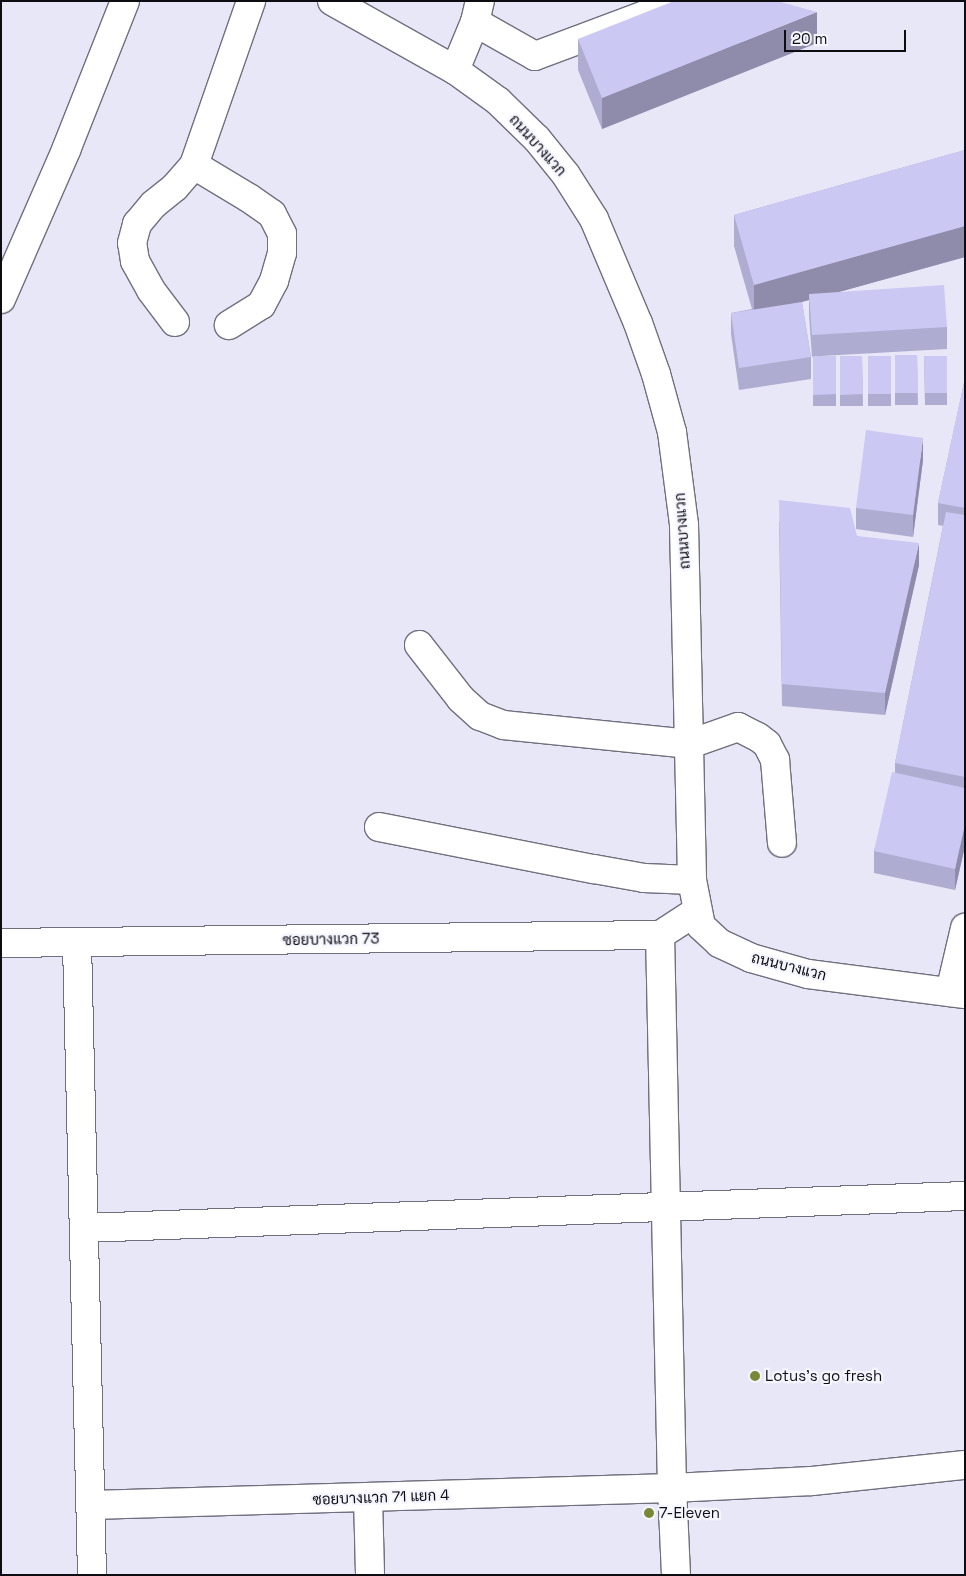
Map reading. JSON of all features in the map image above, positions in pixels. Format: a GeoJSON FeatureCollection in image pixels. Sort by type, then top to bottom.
{"type":"FeatureCollection","features":[{"type":"Feature","properties":{"kind":"street"},"geometry":{"type":"LineString","coordinates":[[1,299],[66,150],[125,1]]}},
{"type":"Feature","properties":{"kind":"street"},"geometry":{"type":"LineString","coordinates":[[175,322],[151,290],[135,261],[132,243],[137,224],[154,204],[175,188],[194,165],[251,1]]}},
{"type":"Feature","properties":{"kind":"street","name":"ถนนบางแวก"},"geometry":{"type":"LineString","coordinates":[[332,1],[454,70],[498,101],[537,139],[566,175],[594,219],[638,323],[656,374],[672,432],[684,525],[692,880],[701,926],[719,942],[751,958],[808,974],[958,993]]}},
{"type":"Feature","properties":{"kind":"street"},"geometry":{"type":"LineString","coordinates":[[454,70],[478,12],[535,56],[661,9],[669,1]]}},
{"type":"Feature","properties":{"kind":"street"},"geometry":{"type":"LineString","coordinates":[[194,165],[272,214],[282,234],[282,253],[274,281],[261,305],[229,325]]}},
{"type":"Feature","properties":{"kind":"street"},"geometry":{"type":"LineString","coordinates":[[419,645],[461,699],[480,716],[504,724],[690,744],[738,727],[758,737],[767,744],[775,760],[782,843]]}},
{"type":"Feature","properties":{"kind":"street"},"geometry":{"type":"LineString","coordinates":[[379,827],[644,878],[692,880]]}},
{"type":"Feature","properties":{"kind":"street"},"geometry":{"type":"LineString","coordinates":[[676,1575],[672,1488],[660,935],[698,911]]}},
{"type":"Feature","properties":{"kind":"street"},"geometry":{"type":"LineString","coordinates":[[958,993],[965,928]]}},
{"type":"Feature","properties":{"kind":"street","name":"ซอยบางแวก 73"},"geometry":{"type":"LineString","coordinates":[[1,942],[660,935]]}},
{"type":"Feature","properties":{"kind":"street"},"geometry":{"type":"LineString","coordinates":[[77,942],[92,1575]]}},
{"type":"Feature","properties":{"kind":"street"},"geometry":{"type":"LineString","coordinates":[[84,1228],[666,1209],[965,1196]]}},
{"type":"Feature","properties":{"kind":"street","name":"ซอยบางแวก 71 แยก 4"},"geometry":{"type":"LineString","coordinates":[[91,1505],[672,1488],[812,1481],[965,1465]]}},
{"type":"Feature","properties":{"kind":"street"},"geometry":{"type":"LineString","coordinates":[[368,1497],[370,1575]]}},
{"type":"Feature","properties":{"kind":"building"},"geometry":{"type":"Polygon","coordinates":[[[674,1],[777,1],[817,12],[602,98],[578,39],[674,1]]]}},
{"type":"Feature","properties":{"kind":"building"},"geometry":{"type":"Polygon","coordinates":[[[965,150],[965,226],[754,285],[734,215],[965,150]]]}},
{"type":"Feature","properties":{"kind":"building"},"geometry":{"type":"Polygon","coordinates":[[[944,285],[947,327],[812,335],[809,294],[944,285]]]}},
{"type":"Feature","properties":{"kind":"building"},"geometry":{"type":"Polygon","coordinates":[[[802,302],[811,357],[739,368],[731,313],[802,302]]]}},
{"type":"Feature","properties":{"kind":"building"},"geometry":{"type":"Polygon","coordinates":[[[895,355],[917,355],[918,393],[895,393],[895,355]]]}},
{"type":"Feature","properties":{"kind":"building"},"geometry":{"type":"Polygon","coordinates":[[[813,356],[836,356],[836,394],[813,395],[813,356]]]}},
{"type":"Feature","properties":{"kind":"building"},"geometry":{"type":"Polygon","coordinates":[[[840,356],[862,356],[863,394],[840,395],[840,356]]]}},
{"type":"Feature","properties":{"kind":"building"},"geometry":{"type":"Polygon","coordinates":[[[868,356],[891,356],[891,394],[868,394],[868,356]]]}},
{"type":"Feature","properties":{"kind":"building"},"geometry":{"type":"Polygon","coordinates":[[[924,356],[947,356],[947,393],[925,393],[924,356]]]}},
{"type":"Feature","properties":{"kind":"building"},"geometry":{"type":"Polygon","coordinates":[[[965,378],[965,508],[938,503],[965,378]]]}},
{"type":"Feature","properties":{"kind":"building"},"geometry":{"type":"Polygon","coordinates":[[[866,430],[923,438],[913,515],[856,508],[866,430]]]}},
{"type":"Feature","properties":{"kind":"building"},"geometry":{"type":"Polygon","coordinates":[[[779,500],[850,508],[857,536],[919,543],[885,693],[782,684],[779,500]]]}},
{"type":"Feature","properties":{"kind":"building"},"geometry":{"type":"Polygon","coordinates":[[[946,512],[965,515],[965,777],[895,763],[946,512]]]}},
{"type":"Feature","properties":{"kind":"building"},"geometry":{"type":"Polygon","coordinates":[[[892,772],[965,788],[965,824],[955,869],[874,851],[892,772]]]}},
{"type":"Feature","properties":{"kind":"place","name":"Lotus's go fresh"},"geometry":{"type":"Point","coordinates":[755,1376]}},
{"type":"Feature","properties":{"kind":"place","name":"7-Eleven"},"geometry":{"type":"Point","coordinates":[649,1513]}}]}
